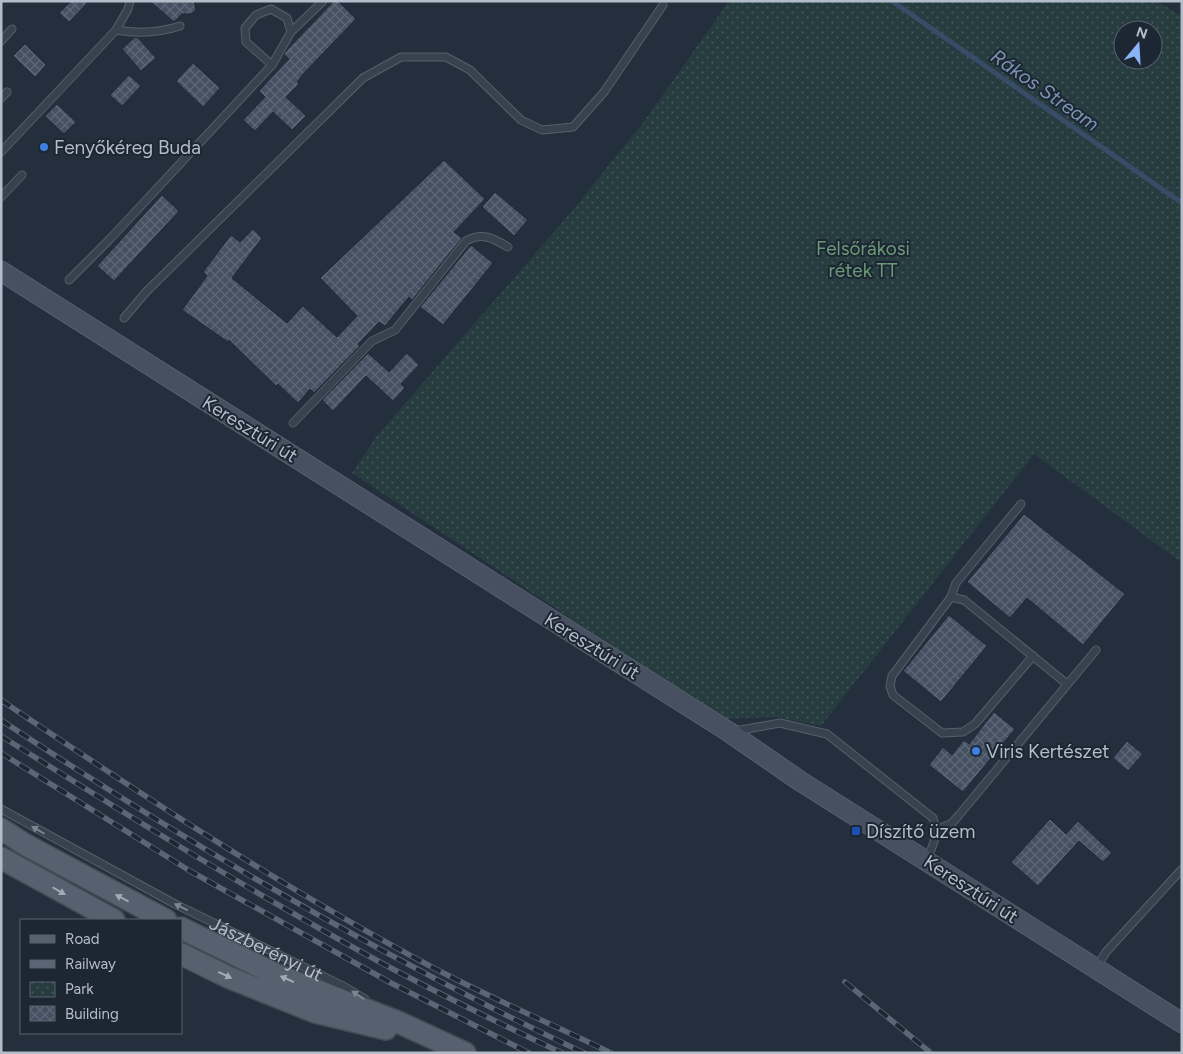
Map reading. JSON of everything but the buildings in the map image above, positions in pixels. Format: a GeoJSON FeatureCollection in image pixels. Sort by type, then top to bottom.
{"type":"FeatureCollection","features":[{"type":"Feature","properties":{"kind":"main road","name":"Keresztúri út"},"geometry":{"type":"LineString","coordinates":[[1,271],[729,732],[925,860],[1182,1023]]}},
{"type":"Feature","properties":{"kind":"main road"},"geometry":{"type":"LineString","coordinates":[[1,830],[164,919]]}},
{"type":"Feature","properties":{"kind":"main road"},"geometry":{"type":"LineString","coordinates":[[1,858],[112,919]]}},
{"type":"Feature","properties":{"kind":"main road","name":"Jászberényi út"},"geometry":{"type":"LineString","coordinates":[[182,928],[306,988],[398,1022],[460,1050]]}},
{"type":"Feature","properties":{"kind":"main road","name":"Jászberényi út"},"geometry":{"type":"LineString","coordinates":[[182,954],[228,977],[315,1012],[460,1050]]}},
{"type":"Feature","properties":{"kind":"lane"},"geometry":{"type":"LineString","coordinates":[[1,152],[116,30],[128,9],[130,1]]}},
{"type":"Feature","properties":{"kind":"lane"},"geometry":{"type":"LineString","coordinates":[[70,280],[272,65],[291,32],[323,1]]}},
{"type":"Feature","properties":{"kind":"lane"},"geometry":{"type":"LineString","coordinates":[[124,318],[146,292],[363,78],[402,57],[446,57],[470,70],[520,120],[542,130],[573,127],[604,92],[663,5]]}},
{"type":"Feature","properties":{"kind":"lane"},"geometry":{"type":"LineString","coordinates":[[272,65],[246,42],[245,28],[256,15],[270,9],[287,18],[291,32]]}},
{"type":"Feature","properties":{"kind":"lane"},"geometry":{"type":"LineString","coordinates":[[116,30],[136,33],[160,33],[180,26]]}},
{"type":"Feature","properties":{"kind":"lane"},"geometry":{"type":"LineString","coordinates":[[1,41],[12,28]]}},
{"type":"Feature","properties":{"kind":"lane"},"geometry":{"type":"LineString","coordinates":[[1,198],[22,175]]}},
{"type":"Feature","properties":{"kind":"lane"},"geometry":{"type":"LineString","coordinates":[[293,423],[372,341],[394,330],[466,241],[476,236],[496,239],[508,246]]}},
{"type":"Feature","properties":{"kind":"lane"},"geometry":{"type":"LineString","coordinates":[[1021,504],[956,583],[951,597],[892,676],[890,686],[893,695],[942,733],[963,732],[975,724],[1032,656]]}},
{"type":"Feature","properties":{"kind":"lane"},"geometry":{"type":"LineString","coordinates":[[951,597],[964,600],[1067,684]]}},
{"type":"Feature","properties":{"kind":"lane"},"geometry":{"type":"LineString","coordinates":[[936,830],[952,823],[1096,650]]}},
{"type":"Feature","properties":{"kind":"lane"},"geometry":{"type":"LineString","coordinates":[[729,732],[780,723],[827,734],[933,818],[936,830],[935,844],[925,860]]}},
{"type":"Feature","properties":{"kind":"lane","name":"Jászberényi út"},"geometry":{"type":"LineString","coordinates":[[1,809],[175,904],[346,987],[398,1022]]}},
{"type":"Feature","properties":{"kind":"lane"},"geometry":{"type":"LineString","coordinates":[[1096,969],[1106,952],[1182,869]]}},
{"type":"Feature","properties":{"kind":"green space","name":"Felsőrákosi rétek TT"},"geometry":{"type":"Polygon","coordinates":[[[729,1],[1157,1],[1182,16],[1182,563],[1034,454],[821,726],[777,717],[722,719],[352,473],[376,437],[572,211],[648,116],[729,1]]]}},
{"type":"Feature","properties":{"kind":"waterway","name":"Rákos Stream"},"geometry":{"type":"LineString","coordinates":[[892,1],[1182,203]]}},
{"type":"Feature","properties":{"kind":"railway"},"geometry":{"type":"LineString","coordinates":[[1,700],[211,838],[373,935],[451,977],[611,1053]]}},
{"type":"Feature","properties":{"kind":"railway"},"geometry":{"type":"LineString","coordinates":[[1,720],[142,811],[286,897],[434,978],[584,1053]]}},
{"type":"Feature","properties":{"kind":"railway"},"geometry":{"type":"LineString","coordinates":[[1,736],[174,843],[305,920],[428,987],[562,1053]]}},
{"type":"Feature","properties":{"kind":"railway"},"geometry":{"type":"LineString","coordinates":[[1,753],[190,871],[391,983],[529,1053]]}},
{"type":"Feature","properties":{"kind":"railway"},"geometry":{"type":"LineString","coordinates":[[845,982],[931,1053]]}},
{"type":"Feature","properties":{"kind":"place","name":"Fenyőkéreg Buda"},"geometry":{"type":"Point","coordinates":[44,147]}},
{"type":"Feature","properties":{"kind":"place","name":"Viris Kertészet"},"geometry":{"type":"Point","coordinates":[976,751]}},
{"type":"Feature","properties":{"kind":"place","name":"Díszítő üzem"},"geometry":{"type":"Point","coordinates":[856,831]}}]}
